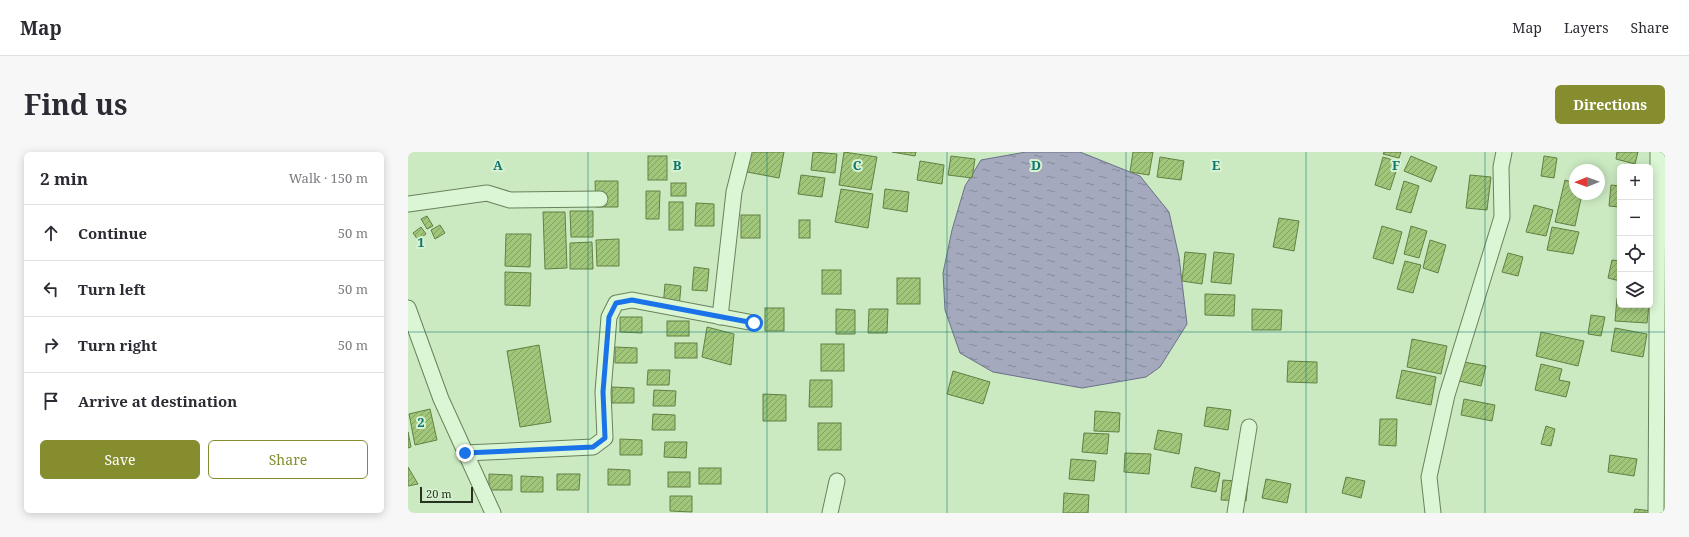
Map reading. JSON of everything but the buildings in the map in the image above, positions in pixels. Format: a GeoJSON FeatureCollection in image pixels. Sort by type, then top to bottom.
{"type":"FeatureCollection","features":[{"type":"Feature","properties":{"kind":"street"},"geometry":{"type":"LineString","coordinates":[[720,317],[734,192],[744,152]]}},
{"type":"Feature","properties":{"kind":"street"},"geometry":{"type":"LineString","coordinates":[[1433,513],[1429,477],[1447,395],[1502,217],[1501,166],[1504,152]]}},
{"type":"Feature","properties":{"kind":"street"},"geometry":{"type":"LineString","coordinates":[[1656,513],[1658,152]]}},
{"type":"Feature","properties":{"kind":"street"},"geometry":{"type":"LineString","coordinates":[[408,204],[487,193],[510,200],[600,199]]}},
{"type":"Feature","properties":{"kind":"street"},"geometry":{"type":"LineString","coordinates":[[465,453],[593,447],[605,438],[603,392],[609,317],[616,303],[632,300],[754,323]]}},
{"type":"Feature","properties":{"kind":"street"},"geometry":{"type":"LineString","coordinates":[[408,308],[441,399],[493,513]]}},
{"type":"Feature","properties":{"kind":"street"},"geometry":{"type":"LineString","coordinates":[[1235,513],[1249,427]]}},
{"type":"Feature","properties":{"kind":"street"},"geometry":{"type":"LineString","coordinates":[[830,513],[837,481]]}},
{"type":"Feature","properties":{"kind":"water"},"geometry":{"type":"Polygon","coordinates":[[[1026,152],[1080,152],[1140,176],[1169,212],[1179,257],[1187,324],[1160,367],[1146,377],[1082,388],[993,372],[960,353],[945,310],[943,273],[952,230],[965,186],[981,160],[1026,152]]]}},
{"type":"Feature","properties":{"kind":"route"},"geometry":{"type":"LineString","coordinates":[[465,453],[593,447],[605,438],[603,392],[609,317],[616,303],[632,300],[754,323]]}}]}
